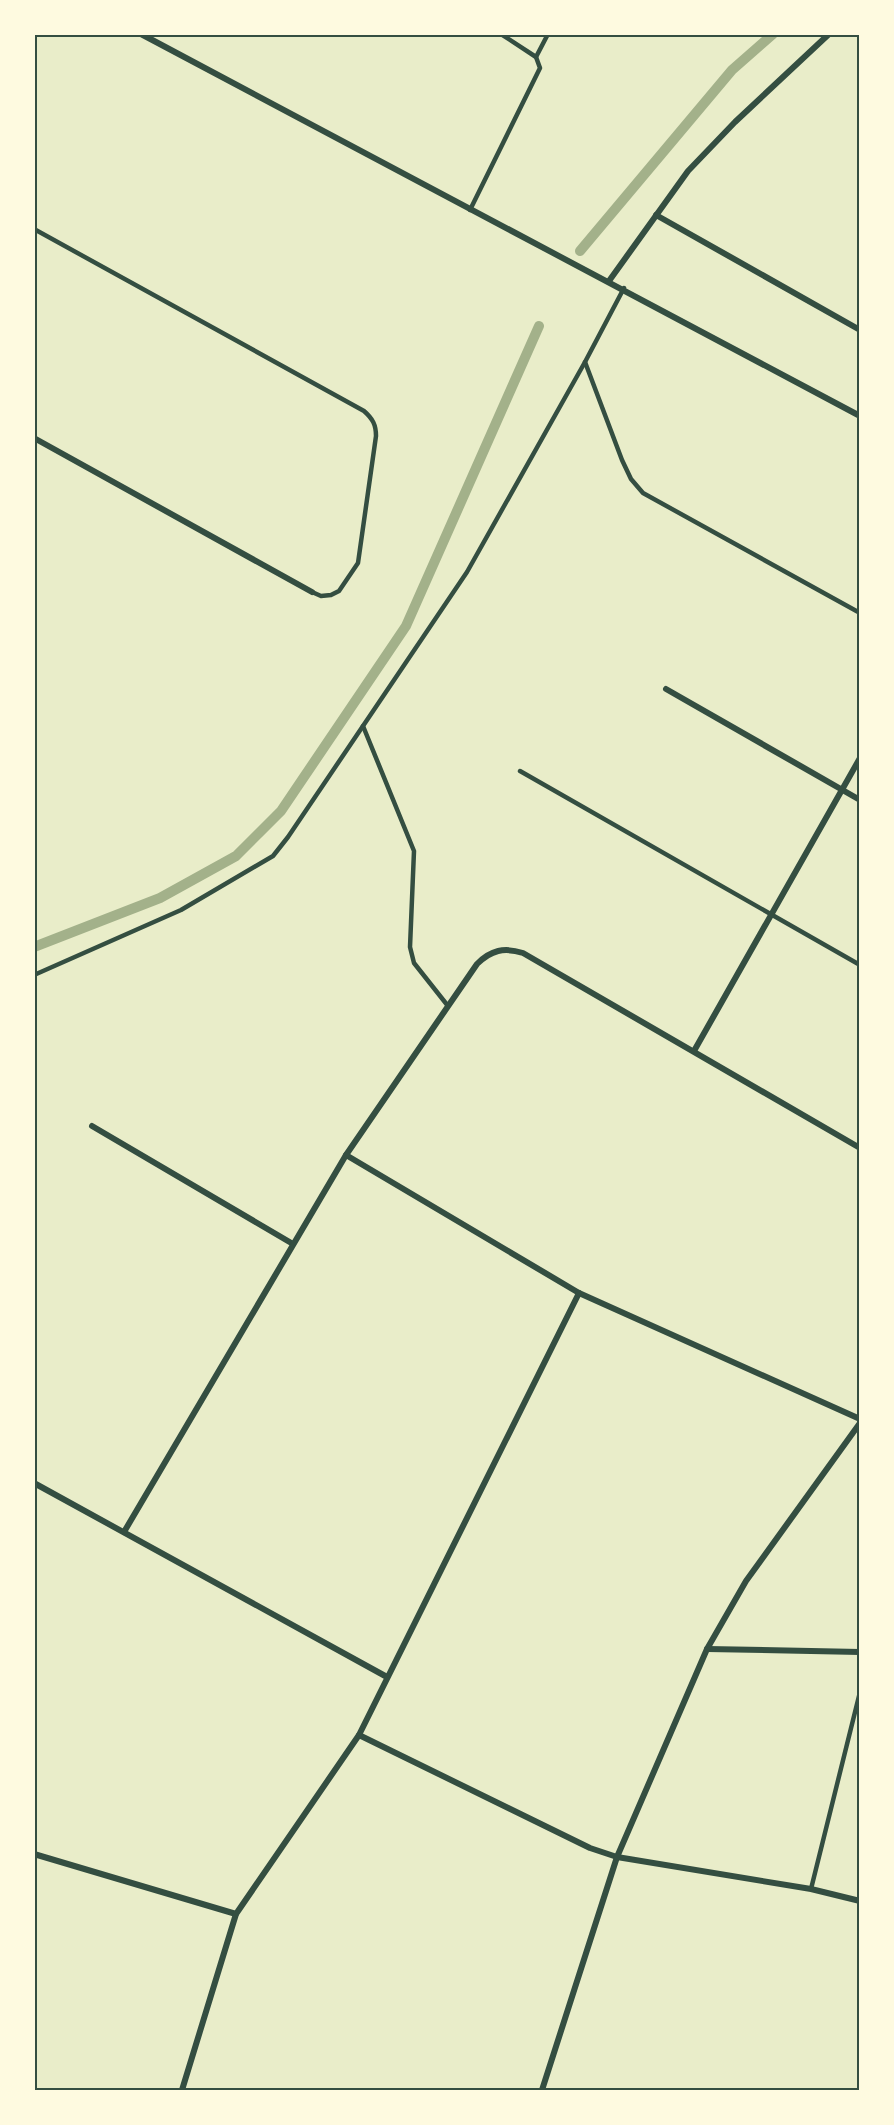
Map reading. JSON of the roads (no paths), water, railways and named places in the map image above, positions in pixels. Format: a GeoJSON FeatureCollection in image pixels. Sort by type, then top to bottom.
{"type":"FeatureCollection","features":[{"type":"Feature","properties":{"kind":"street"},"geometry":{"type":"LineString","coordinates":[[141,34],[470,210],[624,288],[860,416]]}},
{"type":"Feature","properties":{"kind":"street"},"geometry":{"type":"LineString","coordinates":[[609,281],[688,171],[735,122],[829,34]]}},
{"type":"Feature","properties":{"kind":"street"},"geometry":{"type":"LineString","coordinates":[[656,215],[860,330]]}},
{"type":"Feature","properties":{"kind":"street"},"geometry":{"type":"LineString","coordinates":[[34,438],[312,592]]}},
{"type":"Feature","properties":{"kind":"street"},"geometry":{"type":"LineString","coordinates":[[666,689],[860,800]]}},
{"type":"Feature","properties":{"kind":"street"},"geometry":{"type":"LineString","coordinates":[[694,1051],[860,758]]}},
{"type":"Feature","properties":{"kind":"street"},"geometry":{"type":"LineString","coordinates":[[124,1532],[346,1155],[477,964],[486,955],[498,950],[511,949],[523,953],[860,1148]]}},
{"type":"Feature","properties":{"kind":"street"},"geometry":{"type":"LineString","coordinates":[[92,1126],[293,1244]]}},
{"type":"Feature","properties":{"kind":"street"},"geometry":{"type":"LineString","coordinates":[[346,1155],[579,1293],[860,1421],[746,1581],[707,1648],[617,1857],[542,2091]]}},
{"type":"Feature","properties":{"kind":"street"},"geometry":{"type":"LineString","coordinates":[[182,2091],[236,1914],[359,1735],[579,1293]]}},
{"type":"Feature","properties":{"kind":"street"},"geometry":{"type":"LineString","coordinates":[[34,1483],[387,1677]]}},
{"type":"Feature","properties":{"kind":"street"},"geometry":{"type":"LineString","coordinates":[[707,1648],[860,1652]]}},
{"type":"Feature","properties":{"kind":"street"},"geometry":{"type":"LineString","coordinates":[[359,1735],[590,1848],[617,1857],[811,1889],[860,1901]]}},
{"type":"Feature","properties":{"kind":"street"},"geometry":{"type":"LineString","coordinates":[[34,1854],[236,1914]]}},
{"type":"Feature","properties":{"kind":"lane"},"geometry":{"type":"LineString","coordinates":[[470,210],[540,68],[536,57],[501,34]]}},
{"type":"Feature","properties":{"kind":"lane"},"geometry":{"type":"LineString","coordinates":[[536,57],[548,34]]}},
{"type":"Feature","properties":{"kind":"lane"},"geometry":{"type":"LineString","coordinates":[[34,229],[364,411],[371,418],[376,426],[376,436],[358,563],[339,591],[321,596],[312,592]]}},
{"type":"Feature","properties":{"kind":"lane"},"geometry":{"type":"LineString","coordinates":[[34,975],[181,910],[273,856],[467,572],[624,288]]}},
{"type":"Feature","properties":{"kind":"lane"},"geometry":{"type":"LineString","coordinates":[[585,362],[622,460],[631,479],[644,493],[860,613]]}},
{"type":"Feature","properties":{"kind":"lane"},"geometry":{"type":"LineString","coordinates":[[363,726],[414,851],[410,947],[414,963],[448,1006]]}},
{"type":"Feature","properties":{"kind":"lane"},"geometry":{"type":"LineString","coordinates":[[520,771],[860,965]]}},
{"type":"Feature","properties":{"kind":"lane"},"geometry":{"type":"LineString","coordinates":[[811,1889],[860,1692]]}},
{"type":"Feature","properties":{"kind":"waterway"},"geometry":{"type":"LineString","coordinates":[[580,251],[732,70],[773,34]]}},
{"type":"Feature","properties":{"kind":"waterway"},"geometry":{"type":"LineString","coordinates":[[34,947],[160,898],[236,856],[281,811],[406,626],[539,326]]}}]}
